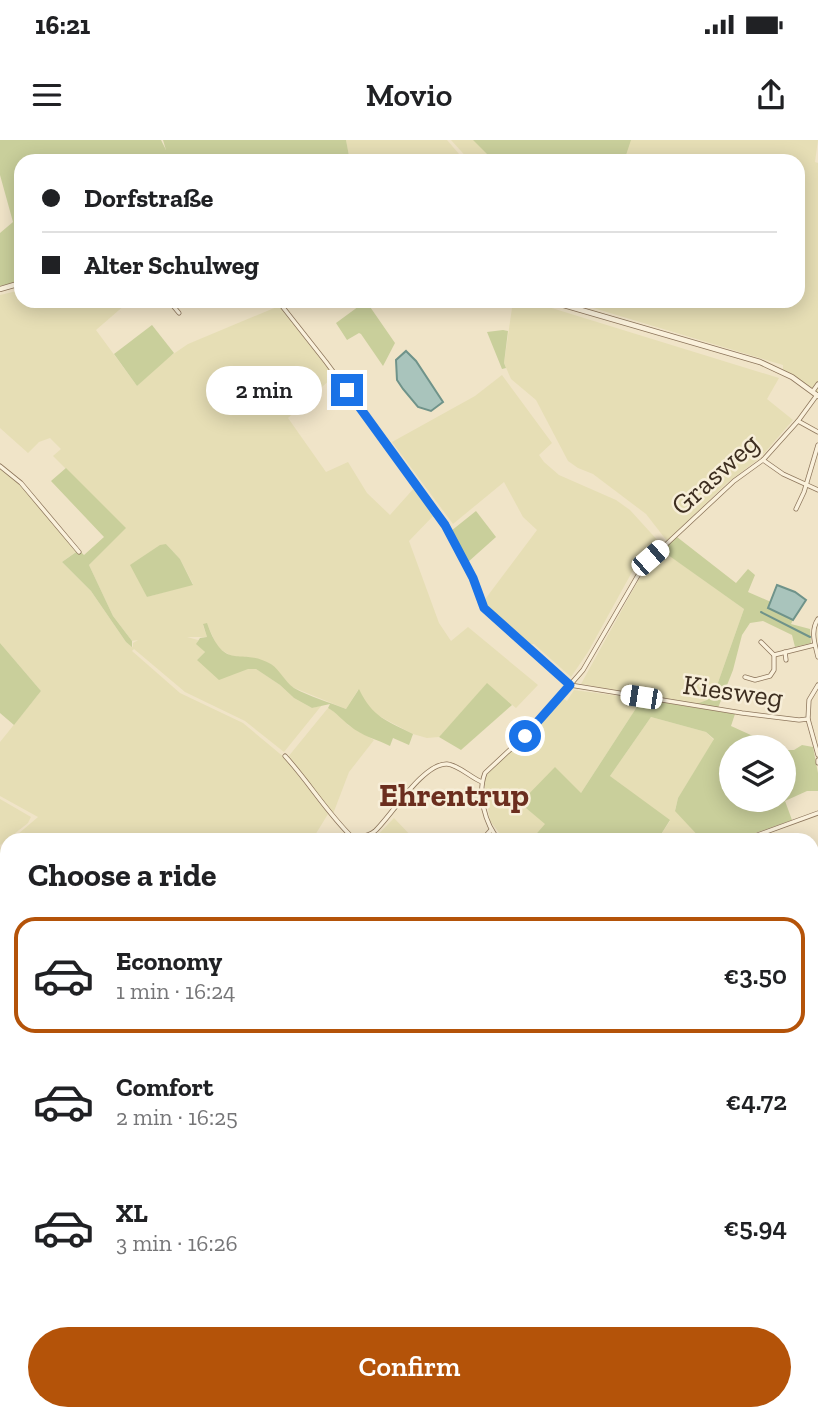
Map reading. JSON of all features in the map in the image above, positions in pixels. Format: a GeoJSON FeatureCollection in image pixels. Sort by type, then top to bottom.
{"type":"FeatureCollection","features":[{"type":"Feature","properties":{"kind":"street"},"geometry":{"type":"LineString","coordinates":[[175,308],[179,313]]}},
{"type":"Feature","properties":{"kind":"street"},"geometry":{"type":"LineString","coordinates":[[284,308],[445,525],[473,578],[484,608],[570,685]]}},
{"type":"Feature","properties":{"kind":"street"},"geometry":{"type":"LineString","coordinates":[[574,308],[760,362],[792,377],[816,394]]}},
{"type":"Feature","properties":{"kind":"street","name":"Grasweg"},"geometry":{"type":"LineString","coordinates":[[482,782],[492,764],[531,730],[583,670],[644,565],[734,481],[763,460],[798,421],[816,394],[818,384]]}},
{"type":"Feature","properties":{"kind":"street"},"geometry":{"type":"LineString","coordinates":[[798,421],[818,432]]}},
{"type":"Feature","properties":{"kind":"street"},"geometry":{"type":"LineString","coordinates":[[796,509],[818,445]]}},
{"type":"Feature","properties":{"kind":"street"},"geometry":{"type":"LineString","coordinates":[[763,460],[805,486],[818,490]]}},
{"type":"Feature","properties":{"kind":"street"},"geometry":{"type":"LineString","coordinates":[[0,466],[22,483],[79,552]]}},
{"type":"Feature","properties":{"kind":"street"},"geometry":{"type":"LineString","coordinates":[[817,621],[813,630],[818,657]]}},
{"type":"Feature","properties":{"kind":"street"},"geometry":{"type":"LineString","coordinates":[[745,677],[755,680],[770,676],[774,670],[774,655],[761,642]]}},
{"type":"Feature","properties":{"kind":"street"},"geometry":{"type":"LineString","coordinates":[[774,655],[814,645]]}},
{"type":"Feature","properties":{"kind":"street"},"geometry":{"type":"LineString","coordinates":[[785,652],[786,660]]}},
{"type":"Feature","properties":{"kind":"street","name":"Kiesweg"},"geometry":{"type":"LineString","coordinates":[[570,685],[741,713],[808,719]]}},
{"type":"Feature","properties":{"kind":"street"},"geometry":{"type":"LineString","coordinates":[[818,685],[809,700],[808,719],[818,755]]}},
{"type":"Feature","properties":{"kind":"street"},"geometry":{"type":"LineString","coordinates":[[285,756],[346,833]]}},
{"type":"Feature","properties":{"kind":"street"},"geometry":{"type":"LineString","coordinates":[[371,833],[419,780],[437,767],[447,764],[482,782],[486,818],[493,833]]}},
{"type":"Feature","properties":{"kind":"street"},"geometry":{"type":"LineString","coordinates":[[763,833],[818,813]]}},
{"type":"Feature","properties":{"kind":"street"},"geometry":{"type":"LineString","coordinates":[[488,833],[491,830]]}},
{"type":"Feature","properties":{"kind":"shaded area"},"geometry":{"type":"Polygon","coordinates":[[[346,140],[447,140],[459,154],[349,154],[346,140]]]}},
{"type":"Feature","properties":{"kind":"shaded area"},"geometry":{"type":"Polygon","coordinates":[[[451,140],[554,140],[541,154],[464,154],[451,140]]]}},
{"type":"Feature","properties":{"kind":"shaded area"},"geometry":{"type":"Polygon","coordinates":[[[579,140],[818,140],[815,162],[818,163],[818,393],[783,370],[783,365],[593,308],[805,308],[805,154],[566,154],[579,140]]]}},
{"type":"Feature","properties":{"kind":"shaded area"},"geometry":{"type":"Polygon","coordinates":[[[14,292],[14,308],[121,308],[96,330],[137,386],[166,359],[188,344],[274,308],[281,308],[334,376],[288,418],[326,472],[348,462],[367,493],[390,515],[415,487],[435,514],[409,541],[439,623],[451,641],[468,627],[538,685],[516,708],[487,684],[439,737],[427,738],[413,734],[377,715],[368,707],[358,690],[346,709],[292,687],[271,664],[255,659],[235,658],[218,648],[207,624],[203,625],[207,637],[187,637],[198,640],[197,644],[205,652],[197,660],[256,669],[312,708],[322,705],[284,752],[245,721],[185,692],[134,649],[132,651],[180,693],[243,723],[285,758],[328,814],[316,833],[19,833],[38,817],[0,796],[0,742],[41,691],[0,643],[0,468],[23,488],[77,551],[62,562],[91,591],[126,642],[133,647],[133,643],[138,640],[132,641],[113,616],[89,565],[125,528],[53,456],[61,449],[50,438],[39,442],[28,453],[0,428],[0,295],[14,292]],[[166,544],[147,597],[193,584],[180,559],[166,544]]]}},
{"type":"Feature","properties":{"kind":"shaded area"},"geometry":{"type":"Polygon","coordinates":[[[512,308],[552,308],[779,378],[767,399],[793,420],[760,458],[727,483],[667,541],[646,514],[593,474],[568,461],[536,400],[511,379],[504,363],[512,308]]]}},
{"type":"Feature","properties":{"kind":"shaded area"},"geometry":{"type":"Polygon","coordinates":[[[502,375],[552,443],[539,455],[544,462],[559,475],[616,500],[630,510],[660,543],[632,572],[588,652],[571,677],[534,644],[529,644],[483,602],[537,530],[523,517],[504,482],[453,524],[392,442],[475,396],[502,375]]]}},
{"type":"Feature","properties":{"kind":"shaded area"},"geometry":{"type":"Polygon","coordinates":[[[663,551],[744,609],[714,694],[696,704],[581,684],[639,579],[663,551]]]}},
{"type":"Feature","properties":{"kind":"shaded area"},"geometry":{"type":"Polygon","coordinates":[[[574,690],[642,699],[581,793],[520,803],[546,824],[538,833],[499,833],[490,821],[484,782],[486,775],[562,698],[567,701],[574,690]]]}},
{"type":"Feature","properties":{"kind":"shaded area"},"geometry":{"type":"Polygon","coordinates":[[[328,708],[341,716],[348,725],[374,740],[349,772],[333,814],[288,757],[328,708]]]}},
{"type":"Feature","properties":{"kind":"shaded area"},"geometry":{"type":"Polygon","coordinates":[[[651,717],[706,732],[714,740],[678,798],[675,810],[696,833],[662,833],[670,821],[610,776],[651,717]]]}},
{"type":"Feature","properties":{"kind":"shaded area"},"geometry":{"type":"Polygon","coordinates":[[[0,799],[31,817],[15,833],[0,833],[0,799]]]}},
{"type":"Feature","properties":{"kind":"shaded area"},"geometry":{"type":"Polygon","coordinates":[[[394,818],[408,833],[380,833],[394,818]]]}},
{"type":"Feature","properties":{"kind":"green space"},"geometry":{"type":"Polygon","coordinates":[[[0,140],[161,140],[166,150],[163,140],[346,140],[349,154],[14,154],[14,283],[0,286],[0,233],[13,222],[0,175],[0,140]]]}},
{"type":"Feature","properties":{"kind":"green space"},"geometry":{"type":"Polygon","coordinates":[[[473,140],[631,140],[626,154],[487,154],[473,140]]]}},
{"type":"Feature","properties":{"kind":"green space"},"geometry":{"type":"Polygon","coordinates":[[[356,308],[371,308],[395,343],[383,366],[361,334],[347,340],[336,323],[356,308]]]}},
{"type":"Feature","properties":{"kind":"green space"},"geometry":{"type":"Polygon","coordinates":[[[152,325],[174,353],[137,386],[114,354],[152,325]]]}},
{"type":"Feature","properties":{"kind":"green space"},"geometry":{"type":"Polygon","coordinates":[[[508,331],[504,363],[506,368],[502,369],[487,332],[508,331]]]}},
{"type":"Feature","properties":{"kind":"green space"},"geometry":{"type":"Polygon","coordinates":[[[66,468],[126,528],[89,565],[113,616],[132,641],[132,647],[91,591],[62,562],[79,550],[84,555],[104,537],[51,481],[66,468]]]}},
{"type":"Feature","properties":{"kind":"green space"},"geometry":{"type":"Polygon","coordinates":[[[476,511],[496,537],[468,562],[451,531],[476,511]]]}},
{"type":"Feature","properties":{"kind":"green space"},"geometry":{"type":"Polygon","coordinates":[[[677,537],[736,583],[748,569],[755,575],[748,592],[771,602],[768,608],[793,620],[791,624],[810,629],[811,643],[795,647],[792,635],[763,621],[750,623],[742,635],[733,670],[718,708],[696,704],[714,694],[744,609],[661,550],[677,537]]]}},
{"type":"Feature","properties":{"kind":"green space"},"geometry":{"type":"Polygon","coordinates":[[[166,544],[180,559],[193,585],[147,597],[130,565],[160,545],[166,544]]]}},
{"type":"Feature","properties":{"kind":"green space"},"geometry":{"type":"Polygon","coordinates":[[[207,623],[214,639],[227,654],[260,659],[271,664],[294,688],[306,694],[346,709],[359,689],[375,712],[413,734],[409,745],[393,738],[390,746],[364,735],[328,708],[330,704],[312,708],[256,669],[248,669],[219,680],[197,660],[205,652],[196,644],[200,638],[207,637],[203,624],[207,623]]]}},
{"type":"Feature","properties":{"kind":"green space"},"geometry":{"type":"Polygon","coordinates":[[[0,643],[41,691],[14,725],[0,713],[0,643]]]}},
{"type":"Feature","properties":{"kind":"green space"},"geometry":{"type":"Polygon","coordinates":[[[487,683],[512,705],[461,750],[439,737],[487,683]]]}},
{"type":"Feature","properties":{"kind":"green space"},"geometry":{"type":"Polygon","coordinates":[[[642,699],[735,714],[731,726],[751,735],[719,735],[719,812],[789,812],[792,820],[756,833],[695,833],[675,811],[678,798],[714,739],[706,732],[651,717],[610,776],[670,820],[662,833],[537,833],[545,824],[520,803],[555,767],[581,793],[642,699]]]}},
{"type":"Feature","properties":{"kind":"green space"},"geometry":{"type":"Polygon","coordinates":[[[802,745],[813,747],[818,773],[818,791],[807,791],[796,796],[796,749],[802,745]]]}},
{"type":"Feature","properties":{"kind":"water"},"geometry":{"type":"Polygon","coordinates":[[[406,351],[416,361],[443,402],[431,411],[418,407],[397,380],[396,360],[406,351]]]}},
{"type":"Feature","properties":{"kind":"water"},"geometry":{"type":"Polygon","coordinates":[[[777,585],[806,600],[793,620],[768,608],[777,585]]]}},
{"type":"Feature","properties":{"kind":"waterway"},"geometry":{"type":"LineString","coordinates":[[761,612],[810,637]]}},
{"type":"Feature","properties":{"kind":"district","name":"Ehrentrup"},"geometry":{"type":"Point","coordinates":[454,795]}},
{"type":"Feature","properties":{"kind":"route"},"geometry":{"type":"LineString","coordinates":[[347,390],[445,525],[473,578],[484,608],[570,685],[525,736]]}}]}
